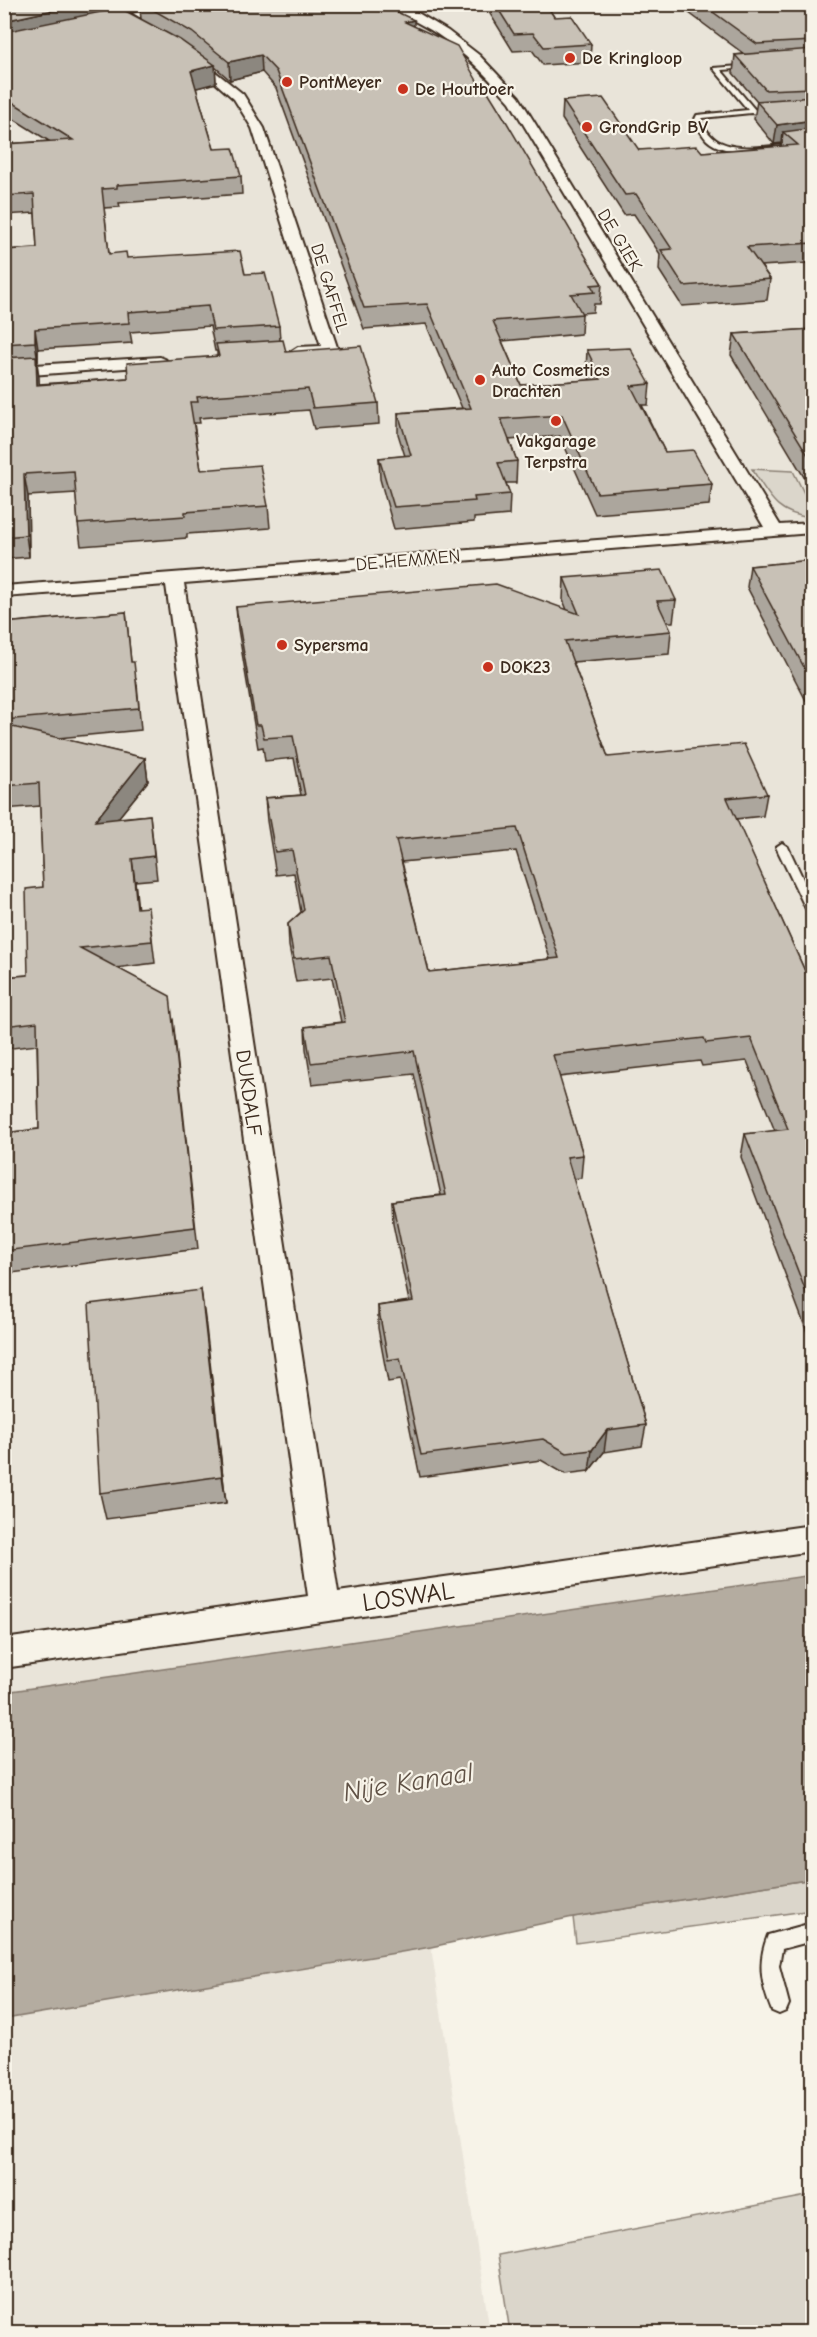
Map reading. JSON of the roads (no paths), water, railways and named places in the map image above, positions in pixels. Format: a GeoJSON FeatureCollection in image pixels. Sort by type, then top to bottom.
{"type":"FeatureCollection","features":[{"type":"Feature","properties":{"kind":"street"},"geometry":{"type":"LineString","coordinates":[[92,26],[189,4]]}},
{"type":"Feature","properties":{"kind":"street","name":"DE GIEK"},"geometry":{"type":"LineString","coordinates":[[394,4],[459,44],[490,70],[515,100],[775,531]]}},
{"type":"Feature","properties":{"kind":"street"},"geometry":{"type":"LineString","coordinates":[[125,19],[144,28]]}},
{"type":"Feature","properties":{"kind":"street","name":"DE GAFFEL"},"geometry":{"type":"LineString","coordinates":[[174,43],[205,66],[239,97],[258,128],[330,350],[284,353]]}},
{"type":"Feature","properties":{"kind":"street"},"geometry":{"type":"LineString","coordinates":[[4,372],[179,360]]}},
{"type":"Feature","properties":{"kind":"street","name":"DE HEMMEN"},"geometry":{"type":"LineString","coordinates":[[4,592],[813,528]]}},
{"type":"Feature","properties":{"kind":"street","name":"DUKDALF"},"geometry":{"type":"LineString","coordinates":[[174,579],[325,1607]]}},
{"type":"Feature","properties":{"kind":"street","name":"LOSWAL"},"geometry":{"type":"LineString","coordinates":[[4,1654],[813,1538]]}},
{"type":"Feature","properties":{"kind":"lane"},"geometry":{"type":"LineString","coordinates":[[759,65],[716,68],[754,113],[777,113]]}},
{"type":"Feature","properties":{"kind":"lane"},"geometry":{"type":"LineString","coordinates":[[753,111],[699,116],[697,122],[712,141],[724,147],[741,149],[813,143]]}},
{"type":"Feature","properties":{"kind":"lane"},"geometry":{"type":"LineString","coordinates":[[782,846],[813,909]]}},
{"type":"Feature","properties":{"kind":"lane"},"geometry":{"type":"LineString","coordinates":[[779,2004],[770,1975],[768,1958],[775,1942],[813,1932]]}},
{"type":"Feature","properties":{"kind":"water","name":"Nije Kanaal"},"geometry":{"type":"Polygon","coordinates":[[[812,1575],[812,1879],[573,1917],[431,1947],[5,2019],[5,1692],[812,1575]]]}},
{"type":"Feature","properties":{"kind":"place","name":"De Kringloop"},"geometry":{"type":"Point","coordinates":[570,58]}},
{"type":"Feature","properties":{"kind":"place","name":"PontMeyer"},"geometry":{"type":"Point","coordinates":[287,82]}},
{"type":"Feature","properties":{"kind":"place","name":"De Houtboer"},"geometry":{"type":"Point","coordinates":[403,89]}},
{"type":"Feature","properties":{"kind":"place","name":"GrondGrip BV"},"geometry":{"type":"Point","coordinates":[587,127]}},
{"type":"Feature","properties":{"kind":"place","name":"Auto Cosmetics Drachten"},"geometry":{"type":"Point","coordinates":[480,380]}},
{"type":"Feature","properties":{"kind":"place","name":"Vakgarage Terpstra"},"geometry":{"type":"Point","coordinates":[556,421]}},
{"type":"Feature","properties":{"kind":"place","name":"Sypersma"},"geometry":{"type":"Point","coordinates":[282,645]}},
{"type":"Feature","properties":{"kind":"place","name":"DOK23"},"geometry":{"type":"Point","coordinates":[488,667]}}]}
